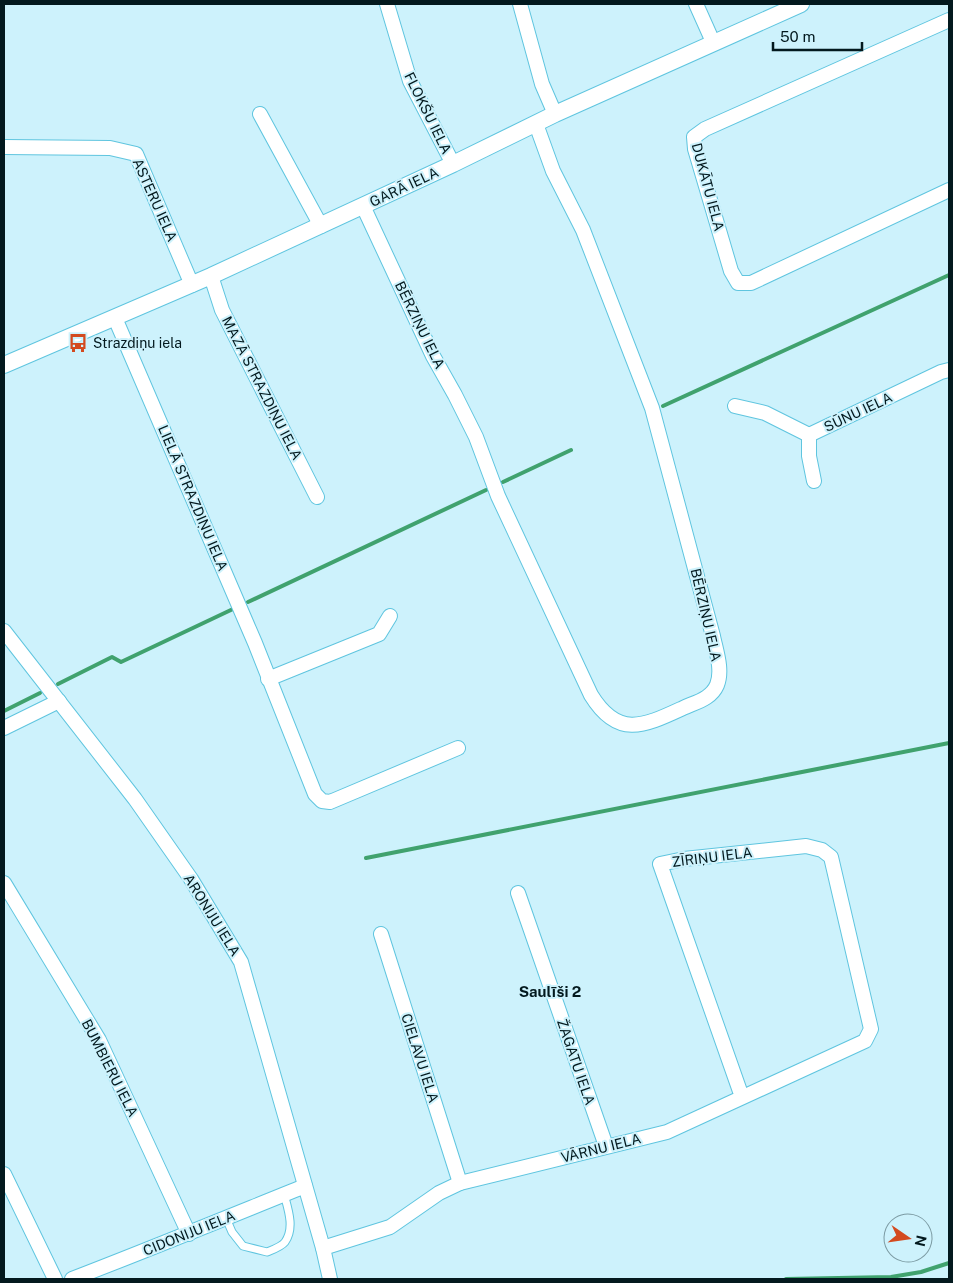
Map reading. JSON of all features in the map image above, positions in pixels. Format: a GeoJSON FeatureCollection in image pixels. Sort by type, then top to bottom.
{"type":"FeatureCollection","features":[{"type":"Feature","properties":{"kind":"street","name":"FLOKŠU IELA"},"geometry":{"type":"LineString","coordinates":[[387,4],[410,81],[453,164]]}},
{"type":"Feature","properties":{"kind":"street"},"geometry":{"type":"LineString","coordinates":[[520,4],[542,84],[555,114]]}},
{"type":"Feature","properties":{"kind":"street"},"geometry":{"type":"LineString","coordinates":[[696,4],[713,42]]}},
{"type":"Feature","properties":{"kind":"street","name":"GARĀ IELA"},"geometry":{"type":"LineString","coordinates":[[4,365],[192,285],[453,164],[555,114],[801,4]]}},
{"type":"Feature","properties":{"kind":"street","name":"DUKĀTU IELA"},"geometry":{"type":"LineString","coordinates":[[949,20],[705,129],[694,137],[695,149],[731,270],[738,283],[751,283],[949,190]]}},
{"type":"Feature","properties":{"kind":"street"},"geometry":{"type":"LineString","coordinates":[[260,114],[321,226]]}},
{"type":"Feature","properties":{"kind":"street","name":"BĒRZIŅU IELA"},"geometry":{"type":"LineString","coordinates":[[363,206],[433,356],[455,394],[476,437],[498,496],[591,695],[599,708],[612,719],[635,726],[650,723],[709,697],[717,685],[720,673],[713,636],[652,408],[584,230],[553,170],[536,124]]}},
{"type":"Feature","properties":{"kind":"street","name":"ASTERU IELA"},"geometry":{"type":"LineString","coordinates":[[4,147],[110,148],[136,154],[192,285]]}},
{"type":"Feature","properties":{"kind":"street","name":"MAZĀ STRAZDIŅU IELA"},"geometry":{"type":"LineString","coordinates":[[211,276],[222,310],[317,497]]}},
{"type":"Feature","properties":{"kind":"street","name":"LIELĀ STRAZDIŅU IELA"},"geometry":{"type":"LineString","coordinates":[[115,318],[255,643],[315,794],[322,801],[330,802],[458,748]]}},
{"type":"Feature","properties":{"kind":"street","name":"SŪNU IELA"},"geometry":{"type":"LineString","coordinates":[[814,481],[809,456],[809,435],[941,372],[949,370]]}},
{"type":"Feature","properties":{"kind":"street"},"geometry":{"type":"LineString","coordinates":[[736,406],[765,413],[809,435]]}},
{"type":"Feature","properties":{"kind":"street"},"geometry":{"type":"LineString","coordinates":[[268,679],[379,634],[390,616]]}},
{"type":"Feature","properties":{"kind":"street","name":"ARONIJU IELA"},"geometry":{"type":"LineString","coordinates":[[4,631],[141,807],[191,880],[241,962],[323,1248],[330,1279]]}},
{"type":"Feature","properties":{"kind":"street"},"geometry":{"type":"LineString","coordinates":[[4,728],[59,701]]}},
{"type":"Feature","properties":{"kind":"street","name":"ZĪRIŅU IELA"},"geometry":{"type":"LineString","coordinates":[[742,1098],[660,864],[684,859],[806,846],[822,850],[831,857],[871,1029]]}},
{"type":"Feature","properties":{"kind":"street","name":"BUMBIERU IELA"},"geometry":{"type":"LineString","coordinates":[[4,883],[99,1040],[189,1234]]}},
{"type":"Feature","properties":{"kind":"street","name":"ŽAGATU IELA"},"geometry":{"type":"LineString","coordinates":[[518,893],[606,1146]]}},
{"type":"Feature","properties":{"kind":"street","name":"CIELAVU IELA"},"geometry":{"type":"LineString","coordinates":[[380,934],[460,1183]]}},
{"type":"Feature","properties":{"kind":"street","name":"VĀRNU IELA"},"geometry":{"type":"LineString","coordinates":[[323,1248],[390,1227],[439,1193],[460,1183],[667,1132],[865,1042],[871,1029]]}},
{"type":"Feature","properties":{"kind":"street"},"geometry":{"type":"LineString","coordinates":[[4,1174],[55,1279]]}},
{"type":"Feature","properties":{"kind":"street","name":"CIDONIJU IELA"},"geometry":{"type":"LineString","coordinates":[[72,1279],[189,1234],[226,1217],[305,1186]]}},
{"type":"Feature","properties":{"kind":"lane"},"geometry":{"type":"LineString","coordinates":[[226,1217],[232,1232],[242,1246],[267,1252],[284,1243],[290,1231],[290,1215],[284,1194]]}},
{"type":"Feature","properties":{"kind":"waterway"},"geometry":{"type":"LineString","coordinates":[[663,406],[949,275]]}},
{"type":"Feature","properties":{"kind":"waterway"},"geometry":{"type":"LineString","coordinates":[[503,482],[571,450]]}},
{"type":"Feature","properties":{"kind":"waterway"},"geometry":{"type":"LineString","coordinates":[[248,602],[486,490]]}},
{"type":"Feature","properties":{"kind":"waterway"},"geometry":{"type":"LineString","coordinates":[[58,684],[112,657],[121,662],[233,609]]}},
{"type":"Feature","properties":{"kind":"waterway"},"geometry":{"type":"LineString","coordinates":[[4,711],[40,693]]}},
{"type":"Feature","properties":{"kind":"waterway"},"geometry":{"type":"LineString","coordinates":[[366,858],[949,743]]}},
{"type":"Feature","properties":{"kind":"waterway"},"geometry":{"type":"LineString","coordinates":[[786,1279],[891,1277],[921,1272],[949,1263]]}},
{"type":"Feature","properties":{"kind":"place","name":"Strazdiņu iela"},"geometry":{"type":"Point","coordinates":[78,343]}},
{"type":"Feature","properties":{"kind":"district","name":"Saulīši 2"},"geometry":{"type":"Point","coordinates":[550,992]}}]}
